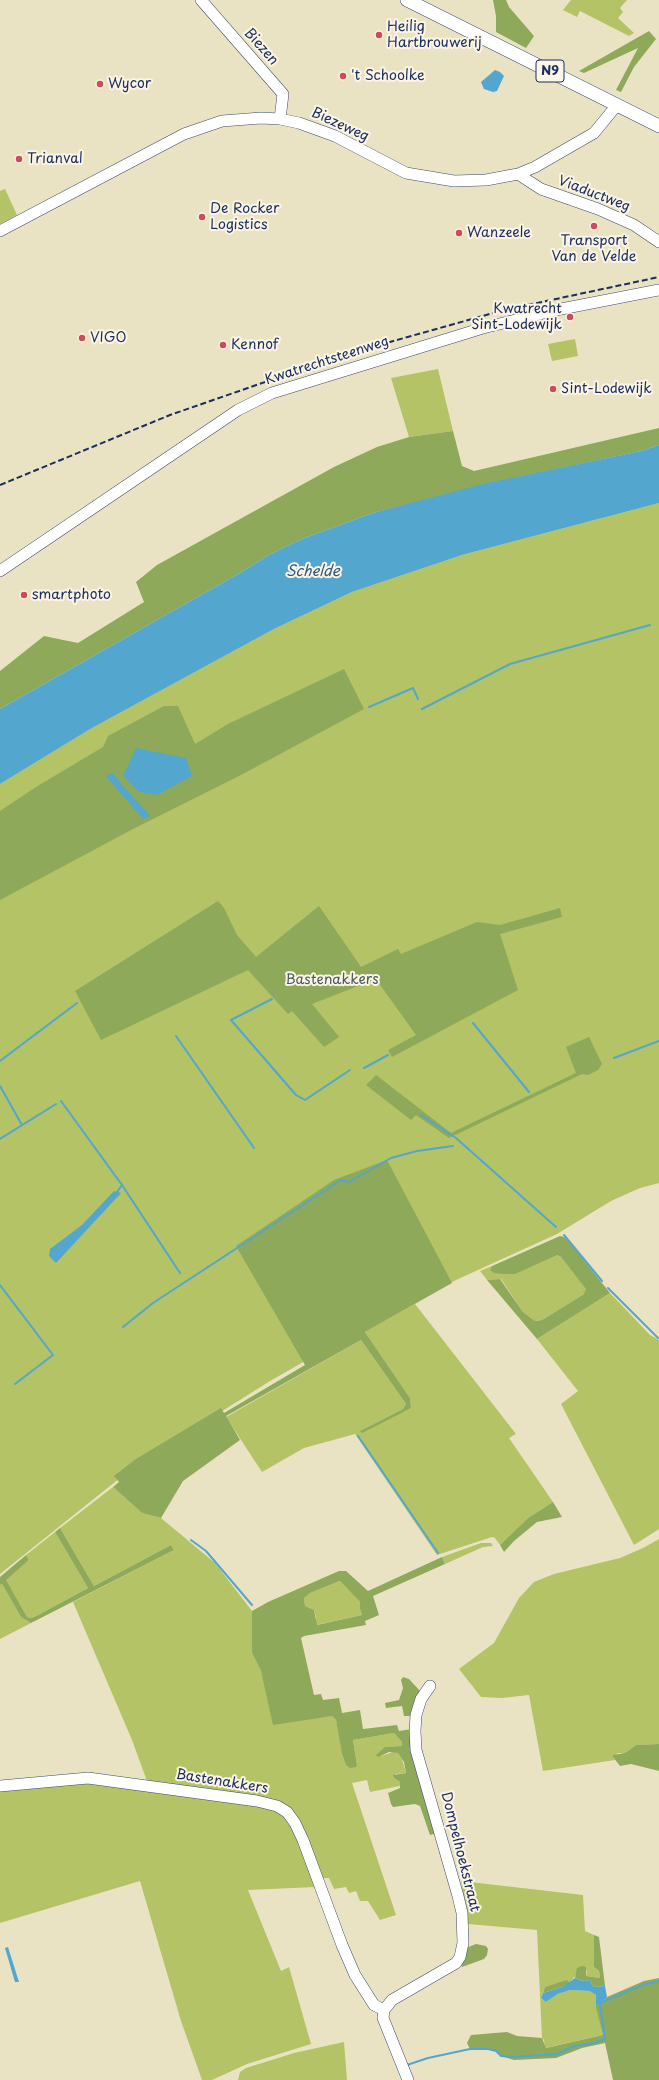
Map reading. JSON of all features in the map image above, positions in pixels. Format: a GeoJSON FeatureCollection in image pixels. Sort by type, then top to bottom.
{"type":"FeatureCollection","features":[{"type":"Feature","properties":{"kind":"main road","name":"N9"},"geometry":{"type":"LineString","coordinates":[[407,0],[659,126]]}},
{"type":"Feature","properties":{"kind":"street","name":"Biezen"},"geometry":{"type":"LineString","coordinates":[[201,0],[283,94],[280,119]]}},
{"type":"Feature","properties":{"kind":"street","name":"Biezeweg"},"geometry":{"type":"LineString","coordinates":[[0,231],[184,134],[210,124],[232,120],[280,119],[327,133],[406,173],[426,178],[454,181],[486,180],[518,174],[535,167],[594,133],[602,124],[613,103]]}},
{"type":"Feature","properties":{"kind":"street","name":"Viaductweg"},"geometry":{"type":"LineString","coordinates":[[518,174],[541,189],[598,209],[634,225],[659,242]]}},
{"type":"Feature","properties":{"kind":"street","name":"Kwatrechtsteenweg"},"geometry":{"type":"LineString","coordinates":[[0,571],[238,410],[272,393],[483,328],[556,310],[659,290]]}},
{"type":"Feature","properties":{"kind":"street","name":"Dompelhoekstraat"},"geometry":{"type":"LineString","coordinates":[[384,2010],[392,2000],[456,1963],[462,1950],[462,1913],[416,1750],[416,1715],[421,1699],[430,1686]]}},
{"type":"Feature","properties":{"kind":"street","name":"Bastenakkers"},"geometry":{"type":"LineString","coordinates":[[0,1786],[88,1778],[257,1801],[277,1806],[287,1812],[300,1834],[355,1975],[374,2005],[384,2010]]}},
{"type":"Feature","properties":{"kind":"street"},"geometry":{"type":"LineString","coordinates":[[384,2010],[383,2018],[408,2080]]}},
{"type":"Feature","properties":{"kind":"green space"},"geometry":{"type":"Polygon","coordinates":[[[493,0],[506,0],[509,7],[534,36],[526,48],[496,32],[496,16],[493,0]]]}},
{"type":"Feature","properties":{"kind":"green space"},"geometry":{"type":"Polygon","coordinates":[[[571,0],[627,0],[620,8],[623,12],[618,18],[634,33],[629,36],[580,11],[577,17],[563,10],[571,0]]]}},
{"type":"Feature","properties":{"kind":"green space"},"geometry":{"type":"Polygon","coordinates":[[[649,31],[656,39],[634,67],[621,92],[616,90],[638,48],[584,73],[579,71],[649,31]]]}},
{"type":"Feature","properties":{"kind":"green space"},"geometry":{"type":"Polygon","coordinates":[[[5,189],[17,215],[0,224],[0,191],[5,189]]]}},
{"type":"Feature","properties":{"kind":"green space"},"geometry":{"type":"Polygon","coordinates":[[[575,339],[578,356],[552,361],[548,344],[575,339]]]}},
{"type":"Feature","properties":{"kind":"green space"},"geometry":{"type":"Polygon","coordinates":[[[438,369],[453,431],[409,437],[391,378],[438,369]]]}},
{"type":"Feature","properties":{"kind":"green space"},"geometry":{"type":"Polygon","coordinates":[[[659,428],[659,445],[641,451],[519,477],[373,513],[302,539],[269,555],[240,573],[0,709],[0,671],[44,636],[78,643],[144,602],[136,582],[157,565],[334,467],[377,447],[409,437],[453,431],[462,466],[474,471],[659,428]]]}},
{"type":"Feature","properties":{"kind":"green space","name":"Bastenakkers"},"geometry":{"type":"Polygon","coordinates":[[[659,503],[659,1183],[640,1188],[611,1201],[557,1234],[456,1280],[328,1348],[270,1381],[135,1466],[0,1574],[0,784],[92,728],[274,629],[352,592],[462,555],[659,503]]]}},
{"type":"Feature","properties":{"kind":"green space"},"geometry":{"type":"Polygon","coordinates":[[[344,669],[364,709],[239,776],[133,829],[0,900],[0,811],[36,787],[103,747],[108,736],[164,706],[178,706],[195,744],[228,724],[344,669]]]}},
{"type":"Feature","properties":{"kind":"green space"},"geometry":{"type":"Polygon","coordinates":[[[218,901],[224,908],[237,935],[256,957],[319,906],[361,967],[398,949],[401,954],[477,922],[500,925],[560,908],[562,917],[500,934],[518,990],[392,1057],[388,1050],[416,1035],[376,979],[312,1004],[339,1037],[324,1047],[292,1011],[288,1014],[248,970],[101,1040],[75,991],[218,901]]]}},
{"type":"Feature","properties":{"kind":"green space"},"geometry":{"type":"Polygon","coordinates":[[[589,1037],[602,1064],[598,1070],[588,1075],[582,1074],[449,1138],[416,1115],[411,1120],[366,1085],[376,1075],[451,1133],[576,1073],[566,1047],[589,1037]]]}},
{"type":"Feature","properties":{"kind":"green space"},"geometry":{"type":"Polygon","coordinates":[[[387,1160],[452,1283],[365,1332],[410,1398],[411,1408],[362,1433],[360,1431],[403,1409],[406,1404],[361,1340],[226,1416],[240,1440],[183,1481],[161,1518],[142,1513],[113,1487],[119,1482],[114,1476],[136,1459],[221,1408],[224,1413],[305,1365],[236,1246],[334,1180],[387,1160]]]}},
{"type":"Feature","properties":{"kind":"green space"},"geometry":{"type":"Polygon","coordinates":[[[560,1236],[564,1237],[570,1243],[610,1293],[537,1339],[487,1280],[500,1279],[523,1312],[535,1321],[542,1320],[584,1294],[586,1289],[561,1257],[557,1255],[515,1274],[494,1273],[490,1270],[492,1266],[560,1236]]]}},
{"type":"Feature","properties":{"kind":"green space"},"geometry":{"type":"Polygon","coordinates":[[[557,1255],[561,1257],[587,1289],[584,1294],[542,1320],[535,1321],[523,1312],[501,1279],[487,1280],[480,1271],[492,1266],[490,1270],[557,1255]]]}},
{"type":"Feature","properties":{"kind":"green space"},"geometry":{"type":"Polygon","coordinates":[[[610,1293],[650,1335],[659,1340],[659,1529],[634,1545],[561,1404],[578,1391],[537,1339],[610,1293]]]}},
{"type":"Feature","properties":{"kind":"green space"},"geometry":{"type":"Polygon","coordinates":[[[415,1304],[516,1434],[509,1438],[553,1502],[528,1518],[500,1545],[495,1538],[492,1537],[437,1555],[355,1434],[304,1448],[262,1472],[226,1417],[361,1340],[406,1404],[403,1409],[360,1431],[411,1408],[410,1398],[365,1332],[415,1304]]]}},
{"type":"Feature","properties":{"kind":"green space"},"geometry":{"type":"Polygon","coordinates":[[[113,1487],[142,1513],[161,1518],[215,1563],[252,1611],[252,1653],[265,1683],[321,1717],[332,1716],[336,1720],[346,1765],[357,1765],[353,1740],[394,1733],[402,1742],[403,1746],[385,1747],[381,1756],[393,1752],[398,1753],[402,1759],[406,1773],[395,1774],[394,1778],[400,1782],[400,1786],[370,1792],[367,1780],[352,1783],[396,1915],[380,1920],[368,1901],[360,1901],[356,1891],[349,1893],[346,1887],[334,1889],[329,1878],[321,1878],[289,1809],[147,1781],[132,1740],[73,1602],[174,1550],[171,1545],[94,1586],[60,1528],[113,1487]]]}},
{"type":"Feature","properties":{"kind":"green space"},"geometry":{"type":"Polygon","coordinates":[[[553,1502],[562,1517],[537,1522],[514,1541],[504,1552],[500,1545],[528,1518],[553,1502]]]}},
{"type":"Feature","properties":{"kind":"green space"},"geometry":{"type":"Polygon","coordinates":[[[60,1528],[94,1586],[171,1545],[174,1550],[31,1623],[21,1617],[2,1584],[0,1585],[0,1577],[26,1555],[29,1560],[6,1580],[27,1617],[32,1618],[88,1588],[55,1532],[60,1528]]]}},
{"type":"Feature","properties":{"kind":"green space"},"geometry":{"type":"Polygon","coordinates":[[[55,1532],[88,1588],[32,1618],[27,1617],[5,1580],[29,1560],[26,1555],[55,1532]]]}},
{"type":"Feature","properties":{"kind":"green space"},"geometry":{"type":"Polygon","coordinates":[[[659,1539],[659,1744],[636,1745],[625,1753],[618,1753],[613,1757],[615,1760],[543,1771],[529,1695],[502,1698],[481,1697],[459,1669],[494,1643],[519,1598],[534,1582],[554,1574],[620,1558],[659,1539]]]}},
{"type":"Feature","properties":{"kind":"green space"},"geometry":{"type":"Polygon","coordinates":[[[481,1543],[491,1543],[493,1546],[483,1547],[445,1564],[442,1557],[481,1543]]]}},
{"type":"Feature","properties":{"kind":"green space"},"geometry":{"type":"Polygon","coordinates":[[[442,1557],[445,1564],[373,1596],[379,1615],[365,1621],[366,1625],[304,1636],[301,1638],[314,1695],[321,1694],[323,1700],[339,1698],[342,1713],[360,1710],[363,1729],[397,1725],[399,1731],[412,1729],[438,1833],[430,1835],[420,1806],[415,1804],[393,1807],[391,1804],[388,1793],[400,1788],[400,1782],[394,1778],[393,1775],[406,1773],[404,1762],[398,1753],[389,1752],[378,1757],[376,1755],[385,1747],[402,1746],[402,1742],[394,1733],[353,1740],[357,1765],[356,1767],[350,1768],[346,1765],[342,1753],[336,1720],[332,1716],[273,1725],[261,1671],[252,1653],[252,1611],[268,1602],[339,1571],[346,1571],[368,1591],[442,1557]],[[340,1581],[310,1593],[304,1598],[305,1606],[314,1610],[317,1625],[362,1615],[360,1602],[340,1581]]]}},
{"type":"Feature","properties":{"kind":"green space"},"geometry":{"type":"Polygon","coordinates":[[[340,1581],[360,1602],[362,1615],[316,1625],[314,1610],[305,1606],[304,1598],[310,1593],[340,1581]]]}},
{"type":"Feature","properties":{"kind":"green space"},"geometry":{"type":"Polygon","coordinates":[[[2,1584],[21,1617],[31,1623],[0,1639],[0,1585],[2,1584]]]}},
{"type":"Feature","properties":{"kind":"green space"},"geometry":{"type":"Polygon","coordinates":[[[403,1677],[409,1679],[421,1692],[414,1716],[404,1716],[402,1706],[386,1708],[385,1703],[399,1700],[403,1688],[401,1680],[403,1677]]]}},
{"type":"Feature","properties":{"kind":"green space"},"geometry":{"type":"Polygon","coordinates":[[[659,1744],[659,1771],[631,1764],[620,1766],[613,1757],[613,1755],[625,1753],[636,1745],[659,1744]]]}},
{"type":"Feature","properties":{"kind":"green space"},"geometry":{"type":"Polygon","coordinates":[[[80,1780],[274,1808],[290,1820],[315,1887],[248,1890],[281,1971],[289,1967],[311,2044],[247,2064],[212,2080],[202,2080],[181,2021],[140,1881],[0,1923],[0,1792],[4,1789],[80,1780]]]}},
{"type":"Feature","properties":{"kind":"green space"},"geometry":{"type":"Polygon","coordinates":[[[461,1881],[583,1895],[585,1931],[594,1935],[594,1967],[599,1971],[600,1978],[586,1976],[587,1971],[577,1974],[569,1983],[567,1981],[545,1987],[541,1998],[546,2002],[558,1994],[570,1990],[591,1991],[596,1995],[596,2004],[603,2035],[545,2048],[544,2040],[542,2038],[537,1930],[468,1924],[461,1881]]]}},
{"type":"Feature","properties":{"kind":"green space"},"geometry":{"type":"Polygon","coordinates":[[[594,1935],[599,1937],[605,1986],[593,1987],[590,1980],[584,1981],[575,1978],[577,1968],[582,1966],[586,1967],[586,1976],[600,1978],[599,1971],[594,1967],[594,1935]]]}},
{"type":"Feature","properties":{"kind":"green space"},"geometry":{"type":"Polygon","coordinates":[[[476,1944],[486,1946],[488,1949],[487,1955],[484,1959],[462,1967],[460,1962],[466,1948],[476,1944]]]}},
{"type":"Feature","properties":{"kind":"green space"},"geometry":{"type":"Polygon","coordinates":[[[659,1978],[659,2080],[613,2080],[605,2043],[582,2048],[556,2058],[514,2060],[501,2056],[496,2051],[488,2049],[470,2049],[467,2043],[471,2035],[507,2032],[517,2036],[542,2038],[546,2048],[603,2035],[596,2007],[607,1997],[644,1981],[659,1978]]]}},
{"type":"Feature","properties":{"kind":"green space"},"geometry":{"type":"Polygon","coordinates":[[[567,1980],[569,1983],[562,1987],[543,1993],[545,1987],[567,1980]]]}},
{"type":"Feature","properties":{"kind":"green space"},"geometry":{"type":"Polygon","coordinates":[[[344,2042],[347,2080],[238,2080],[240,2072],[246,2068],[294,2053],[344,2042]]]}},
{"type":"Feature","properties":{"kind":"water"},"geometry":{"type":"Polygon","coordinates":[[[495,70],[504,76],[497,91],[493,92],[484,89],[481,82],[495,70]]]}},
{"type":"Feature","properties":{"kind":"water","name":"Schelde"},"geometry":{"type":"Polygon","coordinates":[[[659,445],[659,503],[462,555],[352,592],[274,629],[92,728],[0,784],[0,709],[240,573],[269,555],[302,539],[373,513],[483,484],[641,451],[659,445]]]}},
{"type":"Feature","properties":{"kind":"water"},"geometry":{"type":"Polygon","coordinates":[[[136,748],[186,758],[192,776],[157,795],[139,792],[123,776],[136,748]]]}},
{"type":"Feature","properties":{"kind":"water"},"geometry":{"type":"Polygon","coordinates":[[[112,773],[150,816],[143,819],[106,776],[112,773]]]}},
{"type":"Feature","properties":{"kind":"water"},"geometry":{"type":"Polygon","coordinates":[[[114,1191],[121,1193],[56,1263],[49,1256],[50,1249],[82,1225],[114,1191]]]}},
{"type":"Feature","properties":{"kind":"water"},"geometry":{"type":"Polygon","coordinates":[[[8,1947],[19,1982],[15,1982],[5,1948],[8,1947]]]}},
{"type":"Feature","properties":{"kind":"water"},"geometry":{"type":"Polygon","coordinates":[[[575,1978],[583,1981],[590,1980],[593,1987],[605,1986],[607,1997],[596,2007],[596,1995],[590,1991],[570,1990],[558,1994],[546,2002],[541,1998],[543,1993],[562,1987],[575,1978]]]}},
{"type":"Feature","properties":{"kind":"waterway"},"geometry":{"type":"LineString","coordinates":[[422,709],[510,664],[650,625]]}},
{"type":"Feature","properties":{"kind":"waterway"},"geometry":{"type":"LineString","coordinates":[[369,707],[413,688],[418,699]]}},
{"type":"Feature","properties":{"kind":"waterway"},"geometry":{"type":"LineString","coordinates":[[272,999],[231,1020],[296,1095],[305,1100],[350,1070]]}},
{"type":"Feature","properties":{"kind":"waterway"},"geometry":{"type":"LineString","coordinates":[[0,1061],[77,1003]]}},
{"type":"Feature","properties":{"kind":"waterway"},"geometry":{"type":"LineString","coordinates":[[473,1023],[529,1092]]}},
{"type":"Feature","properties":{"kind":"waterway"},"geometry":{"type":"LineString","coordinates":[[176,1036],[254,1148]]}},
{"type":"Feature","properties":{"kind":"waterway"},"geometry":{"type":"LineString","coordinates":[[614,1058],[659,1041]]}},
{"type":"Feature","properties":{"kind":"waterway"},"geometry":{"type":"LineString","coordinates":[[364,1068],[388,1055]]}},
{"type":"Feature","properties":{"kind":"waterway"},"geometry":{"type":"LineString","coordinates":[[0,1086],[22,1125]]}},
{"type":"Feature","properties":{"kind":"waterway"},"geometry":{"type":"LineString","coordinates":[[61,1101],[122,1185],[180,1273]]}},
{"type":"Feature","properties":{"kind":"waterway"},"geometry":{"type":"LineString","coordinates":[[0,1139],[56,1104]]}},
{"type":"Feature","properties":{"kind":"waterway"},"geometry":{"type":"LineString","coordinates":[[421,1115],[456,1138],[556,1227]]}},
{"type":"Feature","properties":{"kind":"waterway"},"geometry":{"type":"LineString","coordinates":[[123,1327],[153,1303],[341,1180],[349,1182],[391,1158],[417,1151],[453,1146]]}},
{"type":"Feature","properties":{"kind":"waterway"},"geometry":{"type":"LineString","coordinates":[[117,1192],[122,1185]]}},
{"type":"Feature","properties":{"kind":"waterway"},"geometry":{"type":"LineString","coordinates":[[564,1235],[602,1281]]}},
{"type":"Feature","properties":{"kind":"waterway"},"geometry":{"type":"LineString","coordinates":[[0,1285],[53,1355],[15,1384]]}},
{"type":"Feature","properties":{"kind":"waterway"},"geometry":{"type":"LineString","coordinates":[[608,1288],[658,1338]]}},
{"type":"Feature","properties":{"kind":"waterway"},"geometry":{"type":"LineString","coordinates":[[358,1436],[438,1553]]}},
{"type":"Feature","properties":{"kind":"waterway"},"geometry":{"type":"LineString","coordinates":[[191,1540],[206,1551],[252,1605]]}},
{"type":"Feature","properties":{"kind":"waterway"},"geometry":{"type":"LineString","coordinates":[[407,2065],[428,2058],[470,2049],[488,2049],[496,2051],[501,2056],[514,2057],[557,2054],[572,2047],[597,2042],[605,2039],[600,2003],[643,1985],[659,1981]]}},
{"type":"Feature","properties":{"kind":"railway"},"geometry":{"type":"LineString","coordinates":[[0,485],[170,415],[340,356],[504,310],[659,277]]}},
{"type":"Feature","properties":{"kind":"place","name":"Heilig Hartbrouwerij"},"geometry":{"type":"Point","coordinates":[379,35]}},
{"type":"Feature","properties":{"kind":"place","name":"'t Schoolke"},"geometry":{"type":"Point","coordinates":[343,76]}},
{"type":"Feature","properties":{"kind":"place","name":"Wycor"},"geometry":{"type":"Point","coordinates":[100,84]}},
{"type":"Feature","properties":{"kind":"place","name":"Trianval"},"geometry":{"type":"Point","coordinates":[19,159]}},
{"type":"Feature","properties":{"kind":"place","name":"De Rocker Logistics"},"geometry":{"type":"Point","coordinates":[202,217]}},
{"type":"Feature","properties":{"kind":"place","name":"Transport Van de Velde"},"geometry":{"type":"Point","coordinates":[594,226]}},
{"type":"Feature","properties":{"kind":"place","name":"Wanzeele"},"geometry":{"type":"Point","coordinates":[459,233]}},
{"type":"Feature","properties":{"kind":"place","name":"Kwatrecht Sint-Lodewijk"},"geometry":{"type":"Point","coordinates":[570,317]}},
{"type":"Feature","properties":{"kind":"place","name":"VIGO"},"geometry":{"type":"Point","coordinates":[82,338]}},
{"type":"Feature","properties":{"kind":"place","name":"Kennof"},"geometry":{"type":"Point","coordinates":[223,345]}},
{"type":"Feature","properties":{"kind":"place","name":"Sint-Lodewijk"},"geometry":{"type":"Point","coordinates":[553,389]}},
{"type":"Feature","properties":{"kind":"place","name":"smartphoto"},"geometry":{"type":"Point","coordinates":[24,595]}}]}
